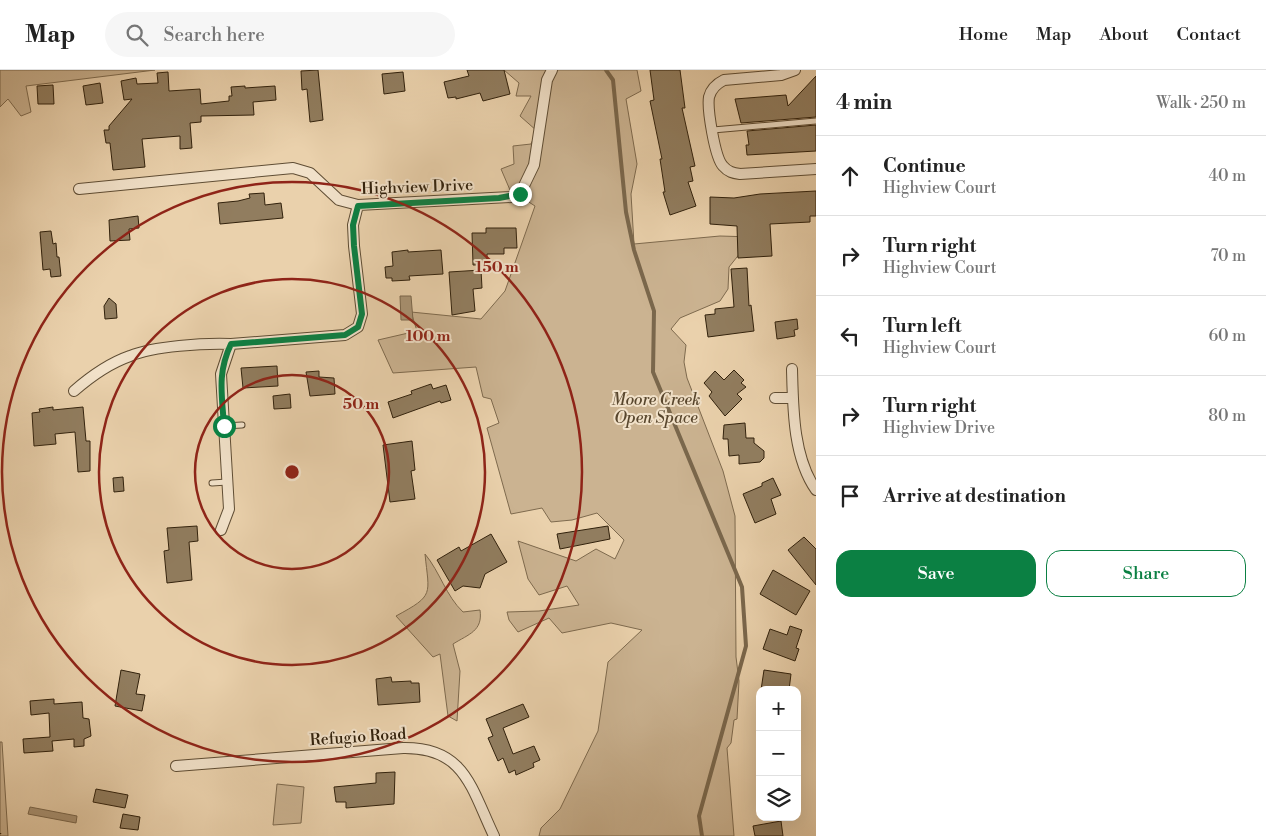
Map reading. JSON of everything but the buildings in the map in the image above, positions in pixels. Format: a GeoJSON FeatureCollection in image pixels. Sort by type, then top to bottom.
{"type":"FeatureCollection","features":[{"type":"Feature","properties":{"kind":"street","name":"Highview Drive"},"geometry":{"type":"LineString","coordinates":[[79,190],[293,168],[310,173],[339,200],[358,206],[499,198],[520,194],[534,165],[547,80],[552,70]]}},
{"type":"Feature","properties":{"kind":"street"},"geometry":{"type":"LineString","coordinates":[[795,70],[781,76],[724,80],[716,84],[709,97],[718,158],[729,172],[740,174],[816,169]]}},
{"type":"Feature","properties":{"kind":"street"},"geometry":{"type":"LineString","coordinates":[[74,391],[89,377],[131,355],[189,345],[231,344],[345,335],[358,327],[362,314],[353,225],[358,206]]}},
{"type":"Feature","properties":{"kind":"street"},"geometry":{"type":"LineString","coordinates":[[221,530],[229,509],[221,374],[223,360],[231,344]]}},
{"type":"Feature","properties":{"kind":"street"},"geometry":{"type":"LineString","coordinates":[[792,369],[793,398],[804,466],[816,490]]}},
{"type":"Feature","properties":{"kind":"street"},"geometry":{"type":"LineString","coordinates":[[775,398],[793,398]]}},
{"type":"Feature","properties":{"kind":"street","name":"Refugio Road"},"geometry":{"type":"LineString","coordinates":[[176,766],[403,748],[433,750],[450,758],[462,770],[494,836]]}},
{"type":"Feature","properties":{"kind":"lane"},"geometry":{"type":"LineString","coordinates":[[713,130],[816,121]]}},
{"type":"Feature","properties":{"kind":"lane"},"geometry":{"type":"LineString","coordinates":[[224,426],[242,424]]}},
{"type":"Feature","properties":{"kind":"lane"},"geometry":{"type":"LineString","coordinates":[[212,483],[227,482]]}},
{"type":"Feature","properties":{"kind":"green space"},"geometry":{"type":"Polygon","coordinates":[[[0,70],[155,70],[26,86],[31,112],[21,116],[8,99],[0,107],[0,70]]]}},
{"type":"Feature","properties":{"kind":"green space","name":"Moore Creek Open Space"},"geometry":{"type":"Polygon","coordinates":[[[504,70],[637,70],[641,91],[626,99],[637,164],[631,194],[634,244],[720,236],[753,237],[729,267],[728,289],[720,301],[680,318],[671,329],[686,345],[684,362],[687,378],[723,471],[735,516],[736,657],[739,681],[737,719],[734,720],[731,743],[727,748],[734,836],[539,836],[541,828],[560,809],[598,731],[608,662],[642,630],[611,623],[562,633],[549,618],[518,632],[509,620],[507,612],[539,611],[579,605],[567,586],[539,595],[528,579],[518,541],[576,561],[596,549],[615,559],[624,540],[597,513],[572,520],[551,522],[542,508],[511,514],[487,428],[499,423],[491,399],[483,397],[476,367],[393,373],[378,340],[417,331],[411,312],[481,319],[505,291],[535,206],[510,190],[501,169],[514,164],[513,146],[531,144],[537,131],[520,116],[531,96],[516,96],[519,83],[504,70]]]}},
{"type":"Feature","properties":{"kind":"green space"},"geometry":{"type":"Polygon","coordinates":[[[425,554],[457,606],[463,612],[480,610],[479,623],[474,631],[453,644],[460,671],[457,721],[448,716],[440,654],[433,657],[396,616],[418,603],[427,592],[428,578],[425,554]]]}},
{"type":"Feature","properties":{"kind":"green space"},"geometry":{"type":"Polygon","coordinates":[[[0,742],[2,742],[8,836],[0,836],[0,742]]]}},
{"type":"Feature","properties":{"kind":"green space"},"geometry":{"type":"Polygon","coordinates":[[[277,784],[304,787],[301,823],[273,825],[277,784]]]}},
{"type":"Feature","properties":{"kind":"shaded area"},"geometry":{"type":"Polygon","coordinates":[[[400,296],[411,296],[413,320],[401,320],[400,296]]]}},
{"type":"Feature","properties":{"kind":"shaded area"},"geometry":{"type":"Polygon","coordinates":[[[30,807],[77,816],[76,823],[28,814],[30,807]]]}},
{"type":"Feature","properties":{"kind":"waterway"},"geometry":{"type":"LineString","coordinates":[[606,70],[613,80],[626,212],[634,250],[654,311],[653,372],[742,587],[746,646],[699,816],[702,836]]}},
{"type":"Feature","properties":{"kind":"route"},"geometry":{"type":"LineString","coordinates":[[224,426],[221,374],[223,360],[231,344],[345,335],[358,327],[362,314],[353,225],[358,206],[499,198],[520,194]]}}]}
